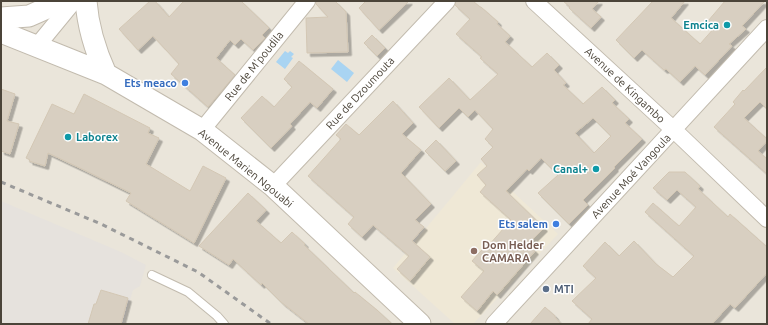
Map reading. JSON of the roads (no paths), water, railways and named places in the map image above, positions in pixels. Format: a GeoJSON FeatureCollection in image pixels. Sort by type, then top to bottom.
{"type":"FeatureCollection","features":[{"type":"Feature","properties":{"kind":"street"},"geometry":{"type":"LineString","coordinates":[[1,18],[29,16],[63,1]]}},
{"type":"Feature","properties":{"kind":"street"},"geometry":{"type":"LineString","coordinates":[[38,46],[74,1]]}},
{"type":"Feature","properties":{"kind":"street"},"geometry":{"type":"LineString","coordinates":[[86,1],[87,17],[95,50],[106,74]]}},
{"type":"Feature","properties":{"kind":"street","name":"Rue de M'poudila"},"geometry":{"type":"LineString","coordinates":[[202,130],[307,1]]}},
{"type":"Feature","properties":{"kind":"street","name":"Rue de Dzoumouta"},"geometry":{"type":"LineString","coordinates":[[273,186],[448,1]]}},
{"type":"Feature","properties":{"kind":"street","name":"Avenue de Kingambo"},"geometry":{"type":"LineString","coordinates":[[534,1],[674,130],[767,219]]}},
{"type":"Feature","properties":{"kind":"street","name":"Avenue Moé Vangoula"},"geometry":{"type":"LineString","coordinates":[[494,324],[767,28]]}},
{"type":"Feature","properties":{"kind":"street","name":"Avenue Marien Ngouabi"},"geometry":{"type":"LineString","coordinates":[[1,32],[106,74],[202,130],[273,186],[420,324]]}},
{"type":"Feature","properties":{"kind":"lane"},"geometry":{"type":"LineString","coordinates":[[152,275],[188,292],[217,316],[224,324]]}},
{"type":"Feature","properties":{"kind":"water"},"geometry":{"type":"Polygon","coordinates":[[[285,51],[288,53],[290,51],[294,54],[291,57],[293,58],[285,69],[276,62],[285,51]]]}},
{"type":"Feature","properties":{"kind":"water"},"geometry":{"type":"Polygon","coordinates":[[[338,60],[354,73],[347,82],[331,69],[338,60]]]}},
{"type":"Feature","properties":{"kind":"railway"},"geometry":{"type":"LineString","coordinates":[[1,182],[101,224],[198,272],[271,324]]}},
{"type":"Feature","properties":{"kind":"place","name":"Emcica"},"geometry":{"type":"Point","coordinates":[727,25]}},
{"type":"Feature","properties":{"kind":"place","name":"Ets meaco"},"geometry":{"type":"Point","coordinates":[185,83]}},
{"type":"Feature","properties":{"kind":"place","name":"Laborex"},"geometry":{"type":"Point","coordinates":[68,137]}},
{"type":"Feature","properties":{"kind":"place","name":"Canal+"},"geometry":{"type":"Point","coordinates":[596,169]}},
{"type":"Feature","properties":{"kind":"place","name":"Ets salem"},"geometry":{"type":"Point","coordinates":[556,224]}},
{"type":"Feature","properties":{"kind":"place","name":"Dom Helder CAMARA"},"geometry":{"type":"Point","coordinates":[474,251]}},
{"type":"Feature","properties":{"kind":"place","name":"MTI"},"geometry":{"type":"Point","coordinates":[546,289]}}]}
